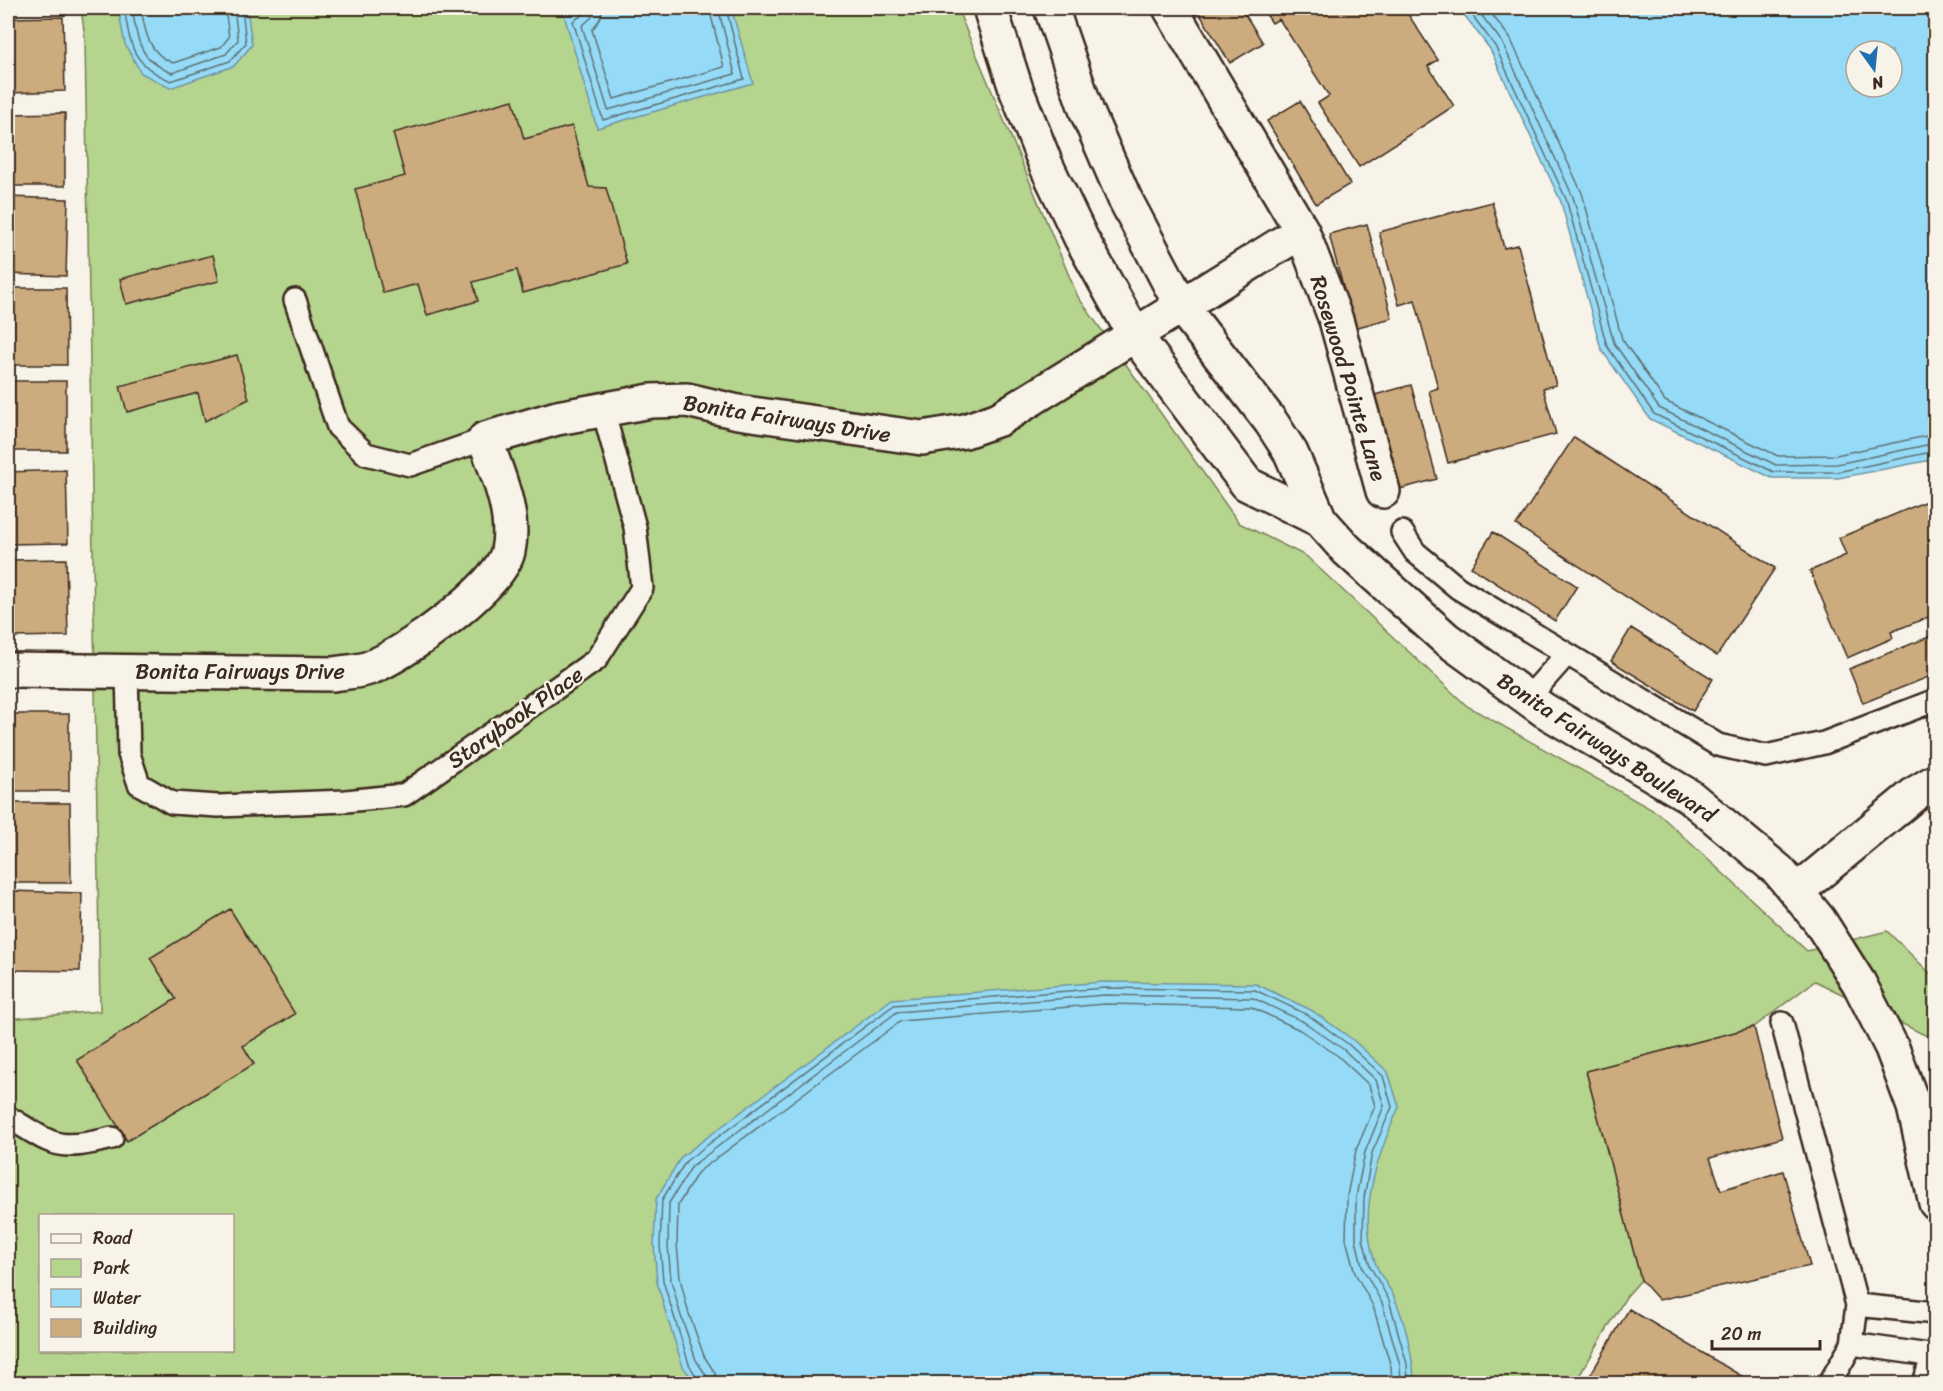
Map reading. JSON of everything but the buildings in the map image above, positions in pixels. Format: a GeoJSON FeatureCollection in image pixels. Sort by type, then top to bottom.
{"type":"FeatureCollection","features":[{"type":"Feature","properties":{"kind":"street","name":"Bonita Fairways Boulevard"},"geometry":{"type":"LineString","coordinates":[[990,8],[1016,89],[1046,165],[1081,238],[1134,334],[1247,484],[1320,520]]}},
{"type":"Feature","properties":{"kind":"street","name":"Bonita Fairways Boulevard"},"geometry":{"type":"LineString","coordinates":[[1051,8],[1086,112],[1124,197],[1182,307],[1271,422],[1291,453],[1320,520],[1347,550],[1445,638],[1528,698],[1689,796],[1779,871],[1819,920],[1859,983],[1892,1048],[1914,1107],[1935,1203]]}},
{"type":"Feature","properties":{"kind":"street","name":"Rosewood Pointe Lane"},"geometry":{"type":"LineString","coordinates":[[1170,8],[1302,231],[1336,320],[1383,490]]}},
{"type":"Feature","properties":{"kind":"street"},"geometry":{"type":"LineString","coordinates":[[1182,307],[1302,231]]}},
{"type":"Feature","properties":{"kind":"street","name":"Bonita Fairways Drive"},"geometry":{"type":"LineString","coordinates":[[8,670],[333,674],[369,668],[408,647],[458,612],[492,577],[508,552],[508,520],[503,491],[485,439],[557,418],[651,401],[687,400],[738,412],[922,438],[965,431],[999,418],[1134,334],[1182,307]]}},
{"type":"Feature","properties":{"kind":"street"},"geometry":{"type":"LineString","coordinates":[[1796,892],[1916,793],[1935,781]]}},
{"type":"Feature","properties":{"kind":"street"},"geometry":{"type":"LineString","coordinates":[[1930,1383],[1935,1364]]}},
{"type":"Feature","properties":{"kind":"lane"},"geometry":{"type":"LineString","coordinates":[[295,300],[338,427],[366,454],[410,465],[485,439]]}},
{"type":"Feature","properties":{"kind":"lane","name":"Storybook Place"},"geometry":{"type":"LineString","coordinates":[[127,671],[129,754],[139,784],[172,802],[241,805],[346,801],[404,795],[596,660],[642,588],[635,527],[603,410]]}},
{"type":"Feature","properties":{"kind":"lane"},"geometry":{"type":"LineString","coordinates":[[1402,532],[1415,552],[1458,588],[1718,745],[1766,756],[1824,743],[1935,700]]}},
{"type":"Feature","properties":{"kind":"lane"},"geometry":{"type":"LineString","coordinates":[[1528,698],[1567,654]]}},
{"type":"Feature","properties":{"kind":"lane"},"geometry":{"type":"LineString","coordinates":[[1782,1023],[1857,1305],[1852,1344],[1829,1383]]}},
{"type":"Feature","properties":{"kind":"lane"},"geometry":{"type":"LineString","coordinates":[[8,1117],[53,1145],[82,1146],[112,1138]]}},
{"type":"Feature","properties":{"kind":"lane"},"geometry":{"type":"LineString","coordinates":[[1857,1305],[1935,1313]]}},
{"type":"Feature","properties":{"kind":"lane"},"geometry":{"type":"LineString","coordinates":[[1852,1344],[1935,1356]]}},
{"type":"Feature","properties":{"kind":"green space"},"geometry":{"type":"Polygon","coordinates":[[[81,8],[957,8],[1078,297],[1239,523],[1306,556],[1467,706],[1658,813],[1807,951],[1887,931],[1935,978],[1935,1040],[1815,981],[1754,1027],[1586,1071],[1641,1280],[1626,1297],[1575,1383],[8,1384],[8,1019],[100,1011],[85,39],[81,8]]]}},
{"type":"Feature","properties":{"kind":"water"},"geometry":{"type":"Polygon","coordinates":[[[118,8],[247,8],[252,45],[234,66],[170,88],[141,73],[125,44],[118,8]]]}},
{"type":"Feature","properties":{"kind":"water"},"geometry":{"type":"Polygon","coordinates":[[[589,8],[731,8],[753,83],[597,128],[564,15],[589,8]]]}},
{"type":"Feature","properties":{"kind":"water"},"geometry":{"type":"Polygon","coordinates":[[[1459,8],[1935,8],[1935,456],[1926,461],[1838,478],[1772,478],[1650,419],[1601,349],[1561,202],[1490,49],[1459,8]]]}},
{"type":"Feature","properties":{"kind":"water"},"geometry":{"type":"Polygon","coordinates":[[[1104,982],[1256,984],[1311,1010],[1352,1039],[1388,1072],[1399,1107],[1377,1163],[1369,1203],[1368,1223],[1375,1262],[1393,1295],[1405,1326],[1414,1383],[696,1383],[683,1367],[667,1317],[657,1282],[654,1245],[656,1199],[681,1157],[892,999],[1104,982]]]}}]}
